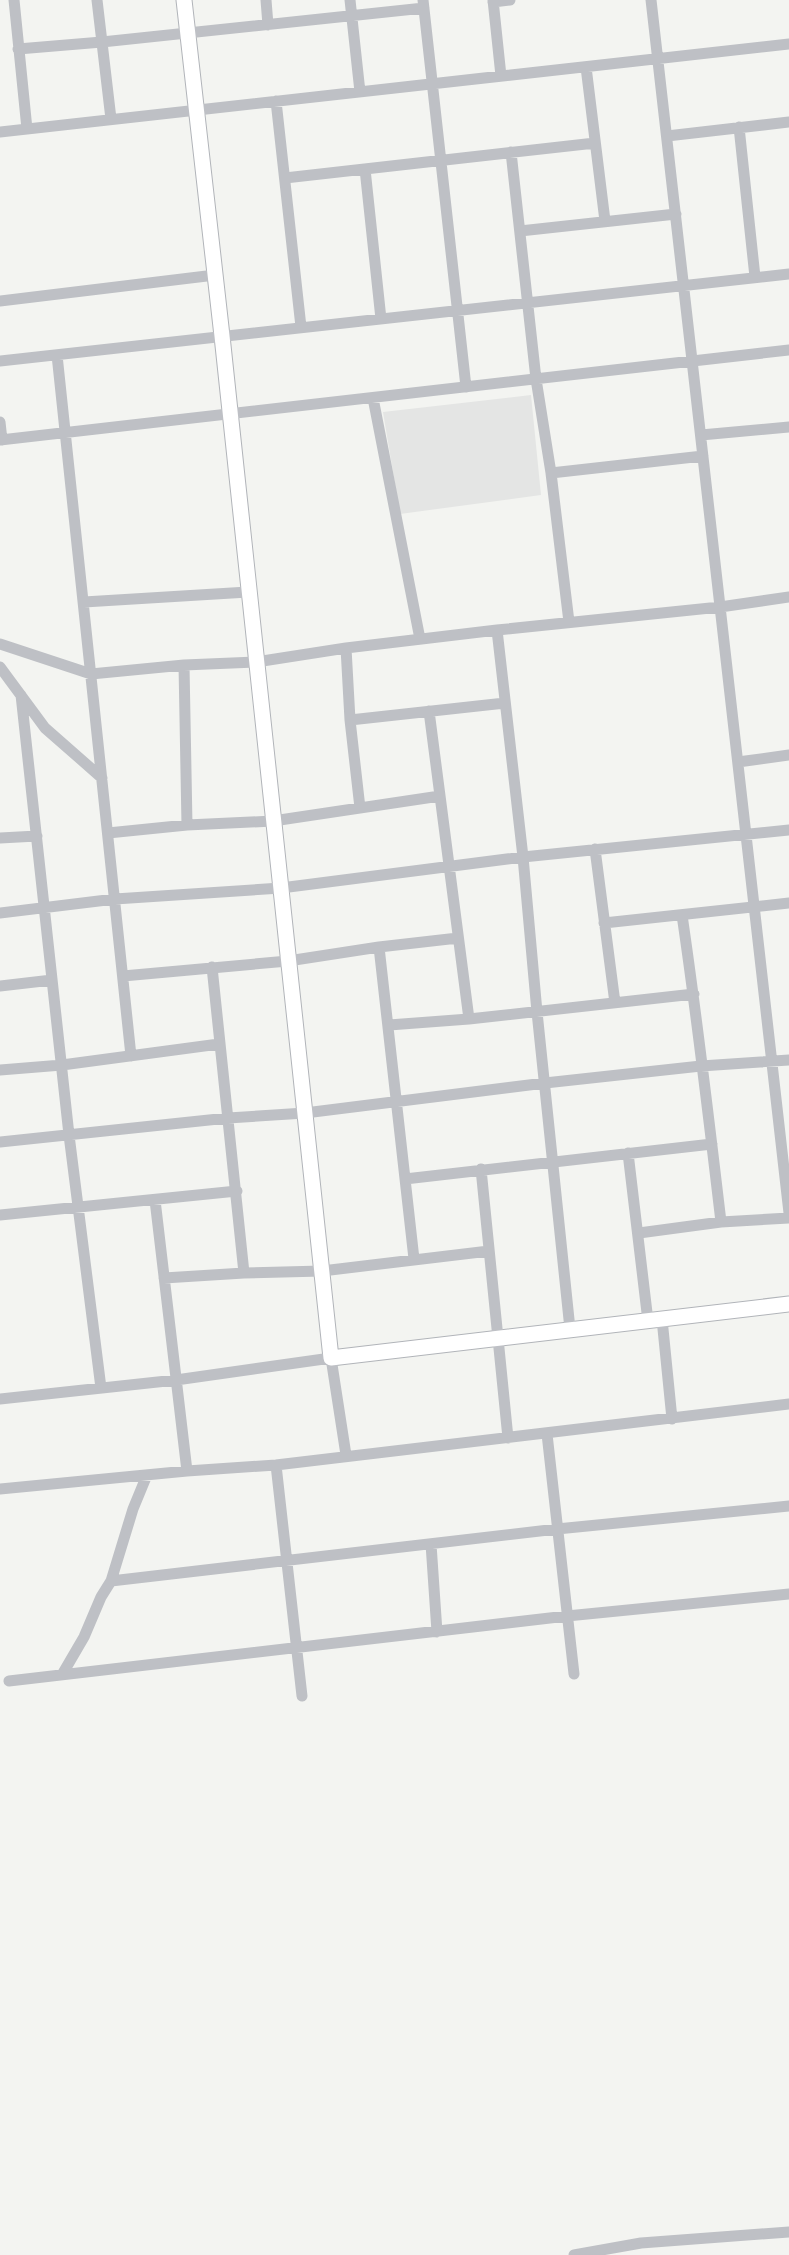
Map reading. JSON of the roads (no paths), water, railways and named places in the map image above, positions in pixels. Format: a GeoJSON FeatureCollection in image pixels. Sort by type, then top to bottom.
{"type":"FeatureCollection","features":[{"type":"Feature","properties":{"kind":"street"},"geometry":{"type":"LineString","coordinates":[[14,0],[27,129]]}},
{"type":"Feature","properties":{"kind":"street"},"geometry":{"type":"LineString","coordinates":[[97,0],[111,119]]}},
{"type":"Feature","properties":{"kind":"street"},"geometry":{"type":"LineString","coordinates":[[184,0],[222,336],[331,1358],[346,1455]]}},
{"type":"Feature","properties":{"kind":"street"},"geometry":{"type":"LineString","coordinates":[[266,0],[268,25]]}},
{"type":"Feature","properties":{"kind":"street"},"geometry":{"type":"LineString","coordinates":[[350,0],[360,92]]}},
{"type":"Feature","properties":{"kind":"street"},"geometry":{"type":"LineString","coordinates":[[501,76],[493,1],[510,0]]}},
{"type":"Feature","properties":{"kind":"street"},"geometry":{"type":"LineString","coordinates":[[651,0],[789,1213]]}},
{"type":"Feature","properties":{"kind":"street"},"geometry":{"type":"LineString","coordinates":[[18,49],[188,34],[352,16],[423,4],[466,387]]}},
{"type":"Feature","properties":{"kind":"street"},"geometry":{"type":"LineString","coordinates":[[0,132],[789,44]]}},
{"type":"Feature","properties":{"kind":"street"},"geometry":{"type":"LineString","coordinates":[[586,66],[605,221]]}},
{"type":"Feature","properties":{"kind":"street"},"geometry":{"type":"LineString","coordinates":[[276,101],[301,328]]}},
{"type":"Feature","properties":{"kind":"street"},"geometry":{"type":"LineString","coordinates":[[667,136],[789,122]]}},
{"type":"Feature","properties":{"kind":"street"},"geometry":{"type":"LineString","coordinates":[[738,127],[754,278]]}},
{"type":"Feature","properties":{"kind":"street"},"geometry":{"type":"LineString","coordinates":[[285,178],[595,143]]}},
{"type":"Feature","properties":{"kind":"street"},"geometry":{"type":"LineString","coordinates":[[511,152],[536,379],[551,473],[569,622]]}},
{"type":"Feature","properties":{"kind":"street"},"geometry":{"type":"LineString","coordinates":[[365,169],[382,318]]}},
{"type":"Feature","properties":{"kind":"street"},"geometry":{"type":"LineString","coordinates":[[520,231],[676,214]]}},
{"type":"Feature","properties":{"kind":"street"},"geometry":{"type":"LineString","coordinates":[[0,361],[789,274]]}},
{"type":"Feature","properties":{"kind":"street"},"geometry":{"type":"LineString","coordinates":[[0,302],[215,275]]}},
{"type":"Feature","properties":{"kind":"street"},"geometry":{"type":"LineString","coordinates":[[0,422],[1,440],[789,350]]}},
{"type":"Feature","properties":{"kind":"street"},"geometry":{"type":"LineString","coordinates":[[57,355],[67,432],[131,1056]]}},
{"type":"Feature","properties":{"kind":"street"},"geometry":{"type":"LineString","coordinates":[[372,398],[420,639]]}},
{"type":"Feature","properties":{"kind":"street"},"geometry":{"type":"LineString","coordinates":[[701,435],[789,427]]}},
{"type":"Feature","properties":{"kind":"street"},"geometry":{"type":"LineString","coordinates":[[551,473],[703,456]]}},
{"type":"Feature","properties":{"kind":"street"},"geometry":{"type":"LineString","coordinates":[[84,602],[248,592]]}},
{"type":"Feature","properties":{"kind":"street"},"geometry":{"type":"LineString","coordinates":[[0,644],[91,674],[184,665],[256,662],[346,648],[789,597]]}},
{"type":"Feature","properties":{"kind":"street"},"geometry":{"type":"LineString","coordinates":[[497,630],[523,857],[570,1329]]}},
{"type":"Feature","properties":{"kind":"street"},"geometry":{"type":"LineString","coordinates":[[346,648],[350,720],[360,808]]}},
{"type":"Feature","properties":{"kind":"street"},"geometry":{"type":"LineString","coordinates":[[184,665],[187,825]]}},
{"type":"Feature","properties":{"kind":"street"},"geometry":{"type":"LineString","coordinates":[[0,667],[46,728],[102,778]]}},
{"type":"Feature","properties":{"kind":"street"},"geometry":{"type":"LineString","coordinates":[[21,695],[69,1135],[101,1388]]}},
{"type":"Feature","properties":{"kind":"street"},"geometry":{"type":"LineString","coordinates":[[350,720],[505,703]]}},
{"type":"Feature","properties":{"kind":"street"},"geometry":{"type":"LineString","coordinates":[[429,711],[469,1019]]}},
{"type":"Feature","properties":{"kind":"street"},"geometry":{"type":"LineString","coordinates":[[738,762],[789,755]]}},
{"type":"Feature","properties":{"kind":"street"},"geometry":{"type":"LineString","coordinates":[[108,833],[187,825],[273,821],[440,796]]}},
{"type":"Feature","properties":{"kind":"street"},"geometry":{"type":"LineString","coordinates":[[0,913],[115,899],[281,888],[523,857],[789,830]]}},
{"type":"Feature","properties":{"kind":"street"},"geometry":{"type":"LineString","coordinates":[[0,838],[37,836]]}},
{"type":"Feature","properties":{"kind":"street"},"geometry":{"type":"LineString","coordinates":[[595,849],[615,1003]]}},
{"type":"Feature","properties":{"kind":"street"},"geometry":{"type":"LineString","coordinates":[[604,923],[789,903]]}},
{"type":"Feature","properties":{"kind":"street"},"geometry":{"type":"LineString","coordinates":[[682,915],[694,994],[701,1066],[721,1222]]}},
{"type":"Feature","properties":{"kind":"street"},"geometry":{"type":"LineString","coordinates":[[123,976],[288,961],[379,946],[458,938]]}},
{"type":"Feature","properties":{"kind":"street"},"geometry":{"type":"LineString","coordinates":[[379,946],[414,1259]]}},
{"type":"Feature","properties":{"kind":"street"},"geometry":{"type":"LineString","coordinates":[[212,967],[219,1044],[237,1191],[244,1273]]}},
{"type":"Feature","properties":{"kind":"street"},"geometry":{"type":"LineString","coordinates":[[0,986],[52,980]]}},
{"type":"Feature","properties":{"kind":"street"},"geometry":{"type":"LineString","coordinates":[[389,1025],[469,1019],[694,994]]}},
{"type":"Feature","properties":{"kind":"street"},"geometry":{"type":"LineString","coordinates":[[0,1070],[62,1065],[219,1044]]}},
{"type":"Feature","properties":{"kind":"street"},"geometry":{"type":"LineString","coordinates":[[0,1142],[228,1118],[305,1113],[544,1083],[701,1066],[789,1060]]}},
{"type":"Feature","properties":{"kind":"street"},"geometry":{"type":"LineString","coordinates":[[405,1178],[712,1144]]}},
{"type":"Feature","properties":{"kind":"street"},"geometry":{"type":"LineString","coordinates":[[628,1153],[639,1233],[672,1419]]}},
{"type":"Feature","properties":{"kind":"street"},"geometry":{"type":"LineString","coordinates":[[481,1169],[508,1438]]}},
{"type":"Feature","properties":{"kind":"street"},"geometry":{"type":"LineString","coordinates":[[0,1215],[237,1191]]}},
{"type":"Feature","properties":{"kind":"street"},"geometry":{"type":"LineString","coordinates":[[155,1200],[187,1471]]}},
{"type":"Feature","properties":{"kind":"street"},"geometry":{"type":"LineString","coordinates":[[639,1233],[721,1222],[789,1218]]}},
{"type":"Feature","properties":{"kind":"street"},"geometry":{"type":"LineString","coordinates":[[164,1278],[322,1271],[489,1251]]}},
{"type":"Feature","properties":{"kind":"street"},"geometry":{"type":"LineString","coordinates":[[0,1399],[176,1380],[497,1337],[789,1304]]}},
{"type":"Feature","properties":{"kind":"street"},"geometry":{"type":"LineString","coordinates":[[0,1489],[187,1471],[276,1465],[346,1455],[546,1434],[789,1404]]}},
{"type":"Feature","properties":{"kind":"street"},"geometry":{"type":"LineString","coordinates":[[546,1434],[574,1674]]}},
{"type":"Feature","properties":{"kind":"street"},"geometry":{"type":"LineString","coordinates":[[276,1465],[302,1696]]}},
{"type":"Feature","properties":{"kind":"street"},"geometry":{"type":"LineString","coordinates":[[63,1674],[84,1637],[101,1596],[111,1581],[133,1509],[146,1475]]}},
{"type":"Feature","properties":{"kind":"street"},"geometry":{"type":"LineString","coordinates":[[111,1581],[430,1544],[789,1506]]}},
{"type":"Feature","properties":{"kind":"street"},"geometry":{"type":"LineString","coordinates":[[430,1544],[437,1632]]}},
{"type":"Feature","properties":{"kind":"street"},"geometry":{"type":"LineString","coordinates":[[9,1681],[568,1616],[789,1594]]}},
{"type":"Feature","properties":{"kind":"street"},"geometry":{"type":"LineString","coordinates":[[574,2255],[641,2243],[789,2232]]}}]}
